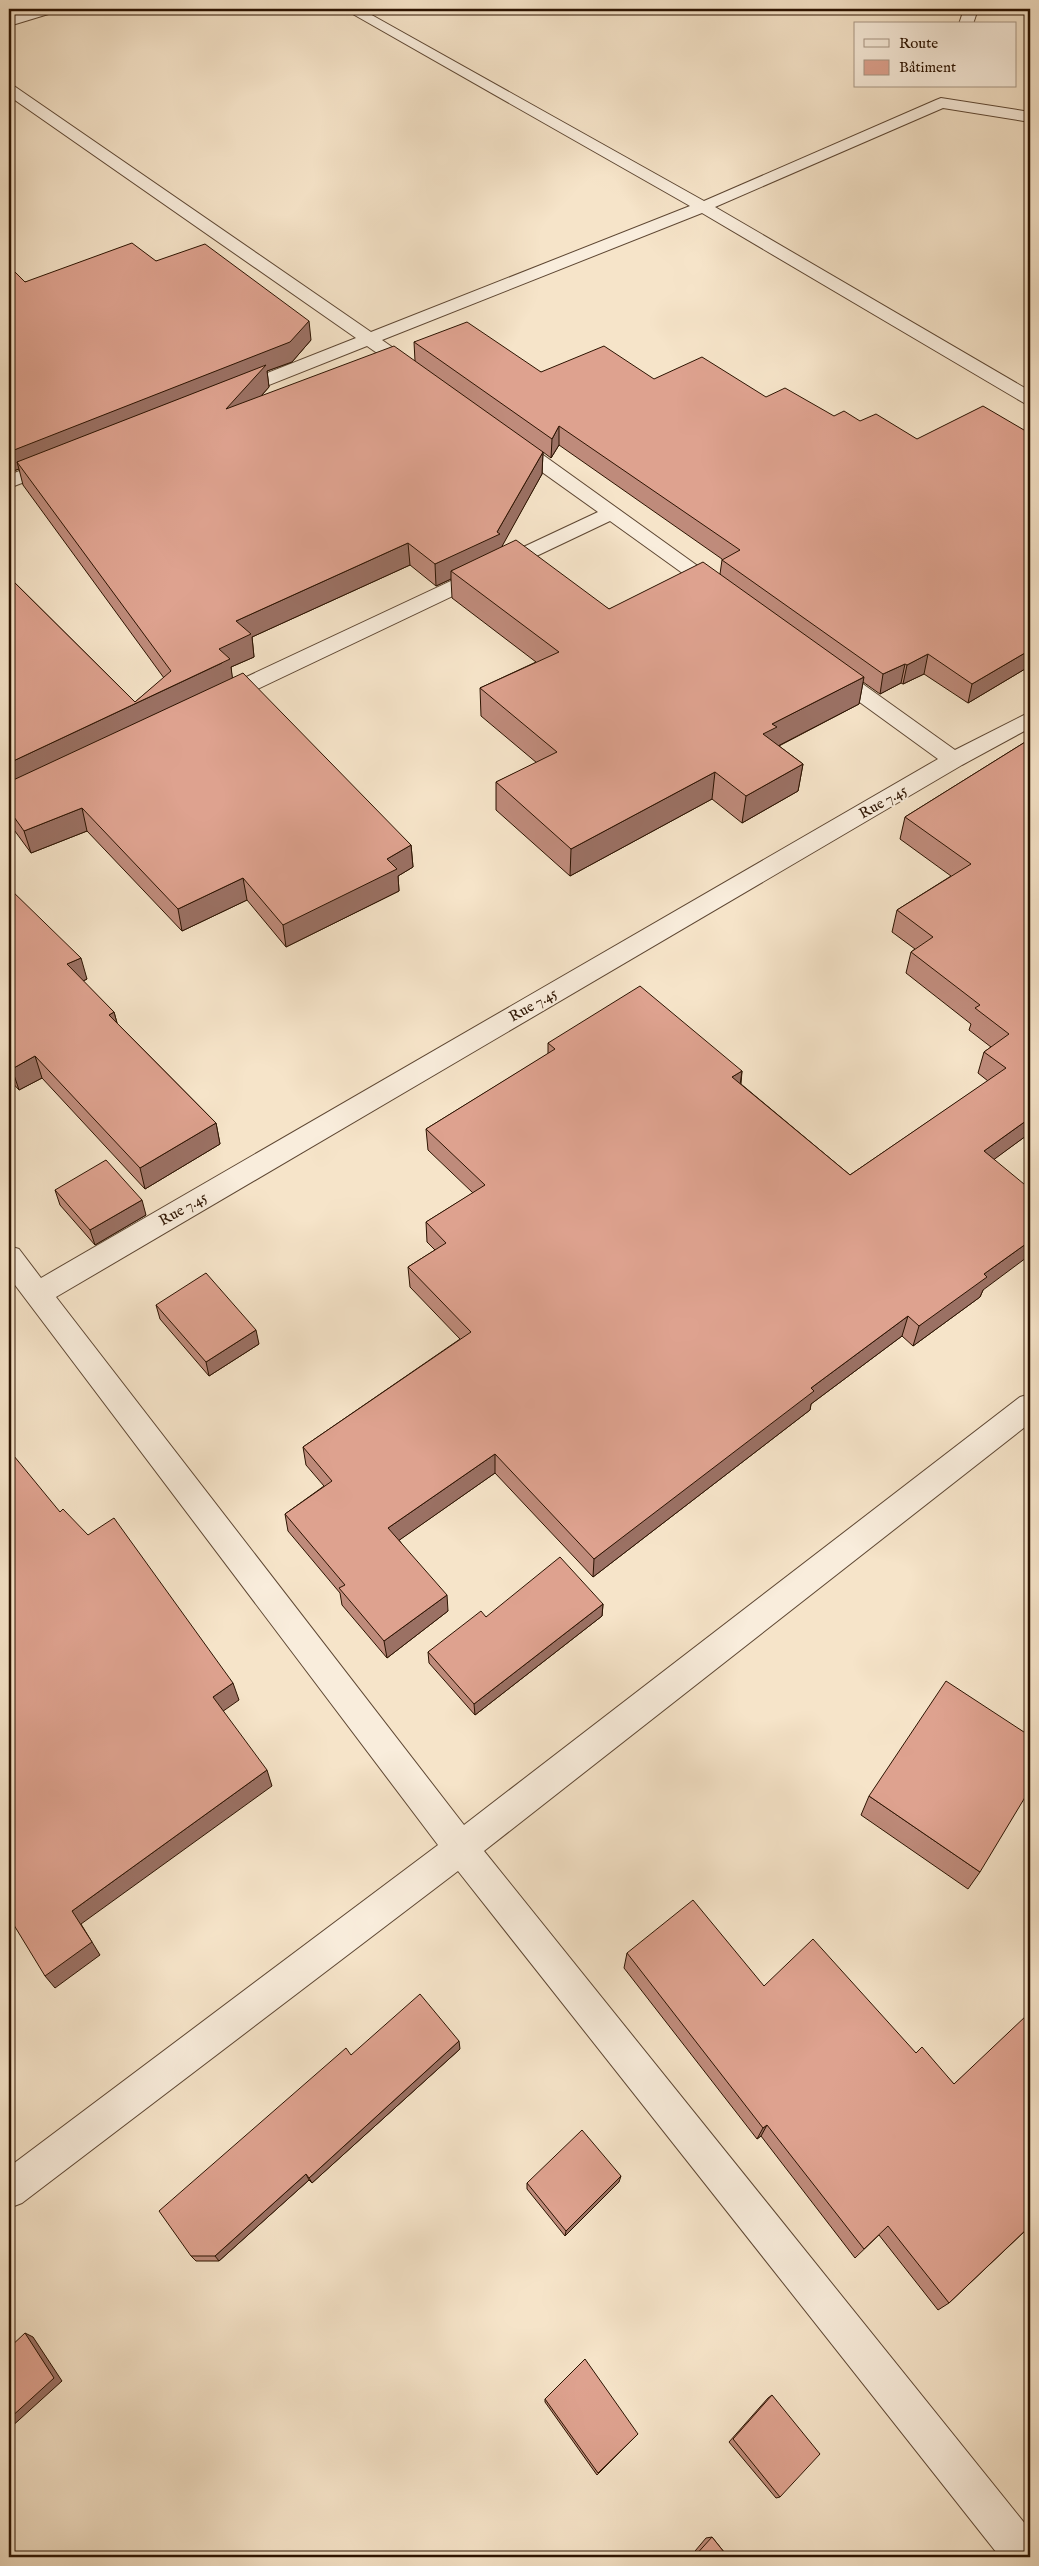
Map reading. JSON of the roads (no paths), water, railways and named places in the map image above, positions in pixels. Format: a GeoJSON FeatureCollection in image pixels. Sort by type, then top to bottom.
{"type":"FeatureCollection","features":[{"type":"Feature","properties":{"kind":"street"},"geometry":{"type":"LineString","coordinates":[[9,22],[50,9]]}},
{"type":"Feature","properties":{"kind":"street"},"geometry":{"type":"LineString","coordinates":[[351,9],[703,207],[1026,392]]}},
{"type":"Feature","properties":{"kind":"street"},"geometry":{"type":"LineString","coordinates":[[967,22],[971,9]]}},
{"type":"Feature","properties":{"kind":"street"},"geometry":{"type":"LineString","coordinates":[[941,103],[945,88]]}},
{"type":"Feature","properties":{"kind":"street"},"geometry":{"type":"LineString","coordinates":[[9,89],[434,385]]}},
{"type":"Feature","properties":{"kind":"street"},"geometry":{"type":"LineString","coordinates":[[222,398],[703,207],[941,103],[1030,117]]}},
{"type":"Feature","properties":{"kind":"street"},"geometry":{"type":"LineString","coordinates":[[499,432],[731,599]]}},
{"type":"Feature","properties":{"kind":"street"},"geometry":{"type":"LineString","coordinates":[[9,482],[74,456]]}},
{"type":"Feature","properties":{"kind":"street"},"geometry":{"type":"LineString","coordinates":[[198,708],[612,513]]}},
{"type":"Feature","properties":{"kind":"street"},"geometry":{"type":"LineString","coordinates":[[819,662],[954,760]]}},
{"type":"Feature","properties":{"kind":"street","name":"Rue 7.45"},"geometry":{"type":"LineString","coordinates":[[37,1294],[954,760],[1030,718]]}},
{"type":"Feature","properties":{"kind":"street"},"geometry":{"type":"LineString","coordinates":[[9,1257],[460,1848],[1026,2557]]}},
{"type":"Feature","properties":{"kind":"street"},"geometry":{"type":"LineString","coordinates":[[9,2190],[460,1848],[1030,1406]]}}]}
